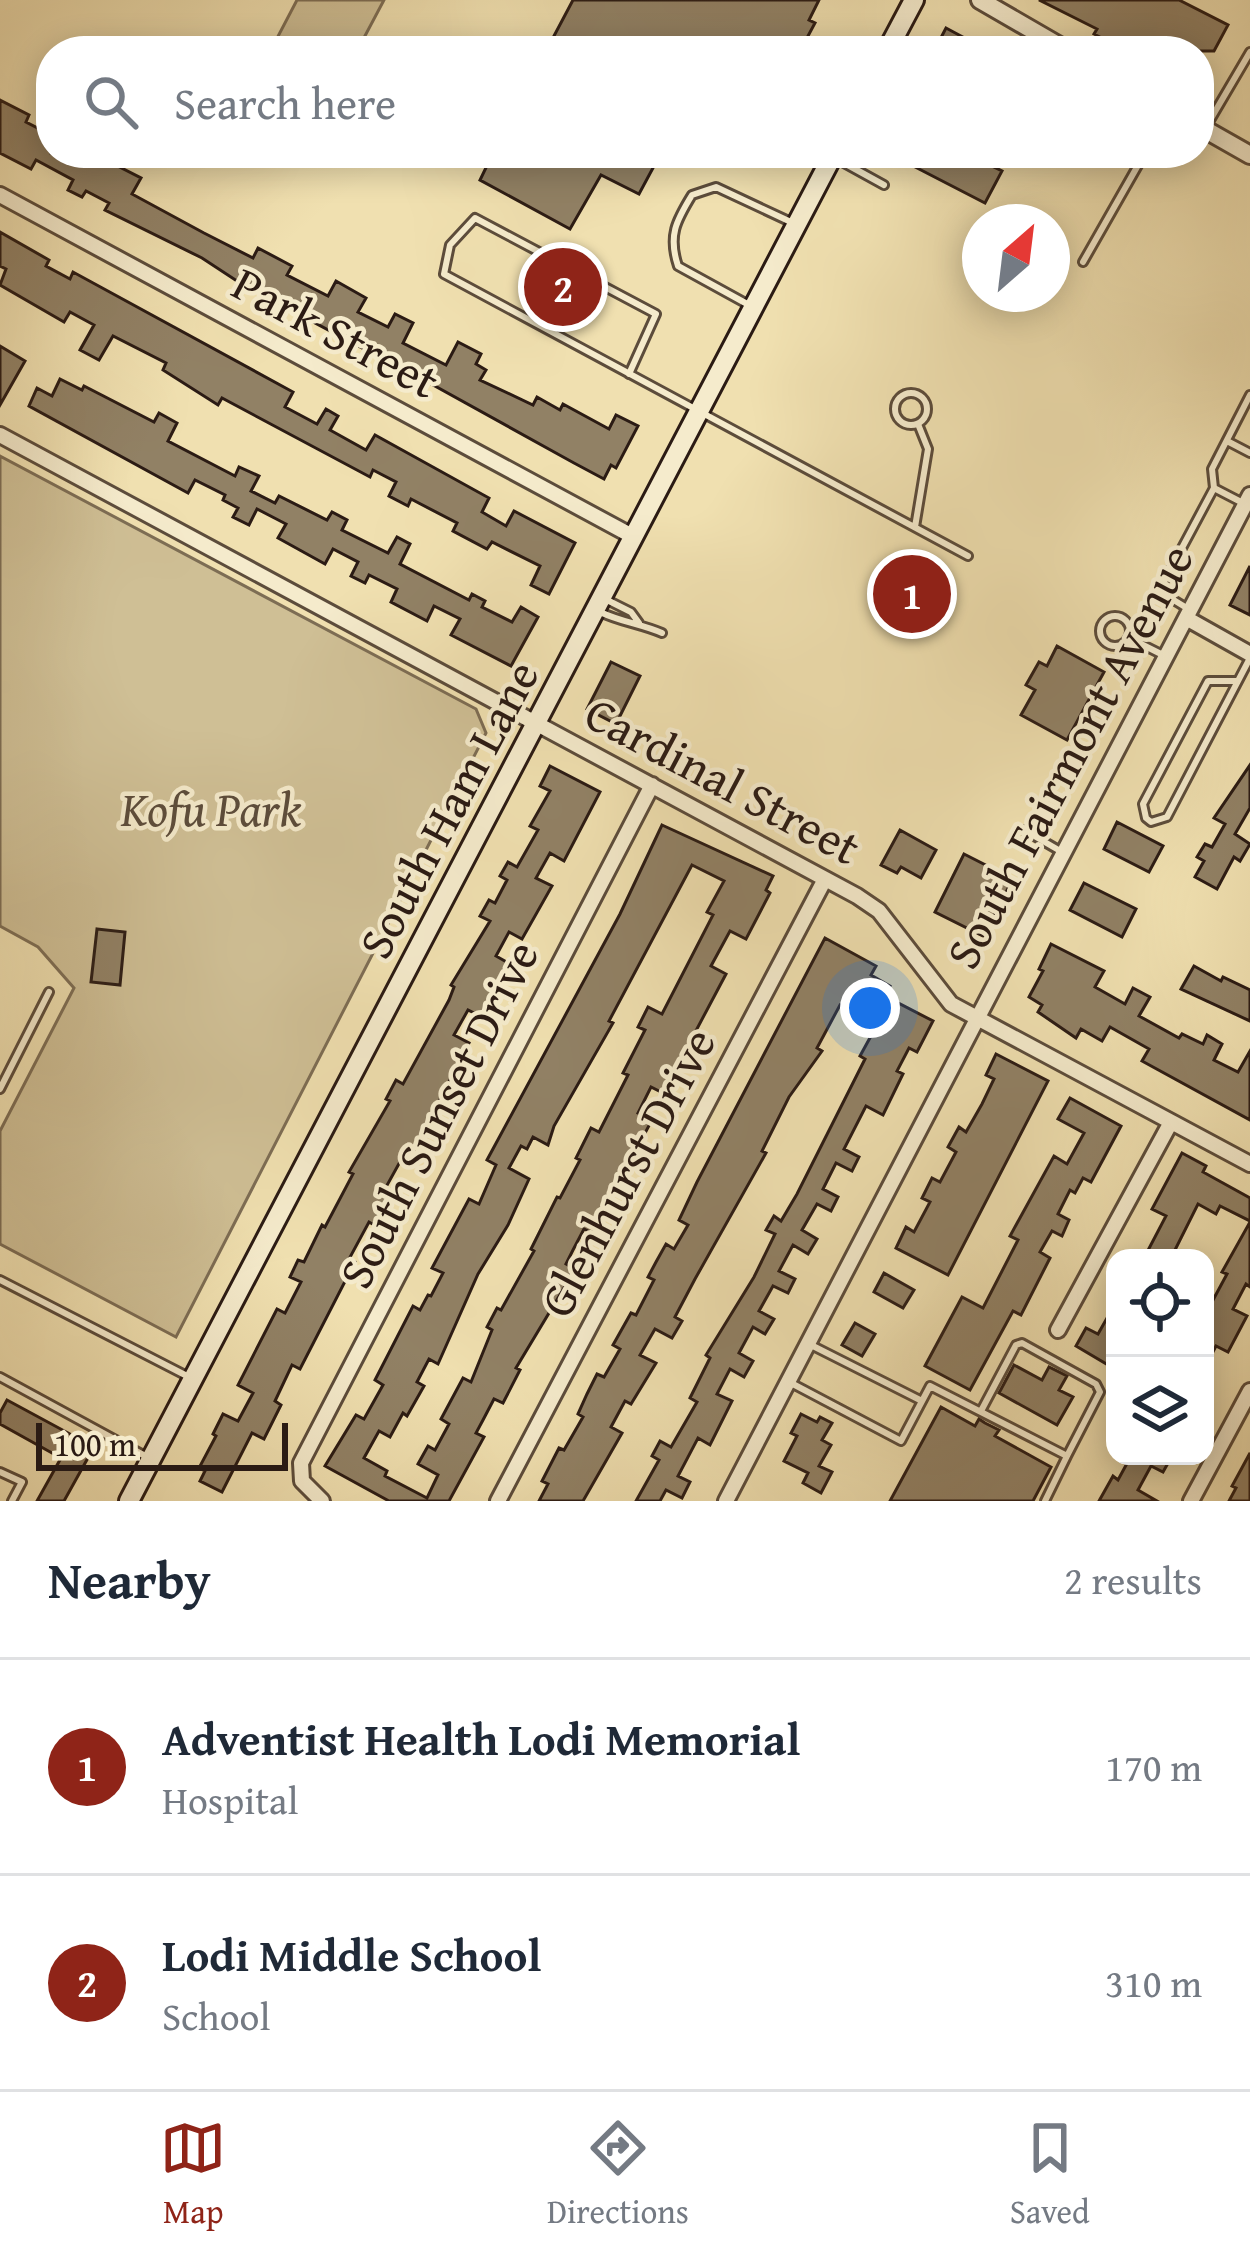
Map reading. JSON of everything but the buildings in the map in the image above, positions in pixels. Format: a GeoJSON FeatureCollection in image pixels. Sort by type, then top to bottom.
{"type":"FeatureCollection","features":[{"type":"Feature","properties":{"kind":"main road"},"geometry":{"type":"LineString","coordinates":[[895,36],[914,0]]}},
{"type":"Feature","properties":{"kind":"main road","name":"South Ham Lane"},"geometry":{"type":"LineString","coordinates":[[129,1501],[826,168]]}},
{"type":"Feature","properties":{"kind":"street"},"geometry":{"type":"LineString","coordinates":[[980,0],[1042,36]]}},
{"type":"Feature","properties":{"kind":"street"},"geometry":{"type":"LineString","coordinates":[[1214,135],[1250,155]]}},
{"type":"Feature","properties":{"kind":"street","name":"Park Street"},"geometry":{"type":"LineString","coordinates":[[0,196],[634,537]]}},
{"type":"Feature","properties":{"kind":"street","name":"Cardinal Street"},"geometry":{"type":"LineString","coordinates":[[0,435],[825,879],[879,911],[951,1004],[1250,1164]]}},
{"type":"Feature","properties":{"kind":"street","name":"South Fairmont Avenue"},"geometry":{"type":"LineString","coordinates":[[726,1501],[1248,500]]}},
{"type":"Feature","properties":{"kind":"street"},"geometry":{"type":"LineString","coordinates":[[1188,614],[1250,656]]}},
{"type":"Feature","properties":{"kind":"street","name":"South Sunset Drive"},"geometry":{"type":"LineString","coordinates":[[322,1501],[302,1481],[301,1463],[652,785]]}},
{"type":"Feature","properties":{"kind":"street","name":"Glenhurst Drive"},"geometry":{"type":"LineString","coordinates":[[498,1501],[825,879]]}},
{"type":"Feature","properties":{"kind":"street"},"geometry":{"type":"LineString","coordinates":[[1058,1330],[1171,1122]]}},
{"type":"Feature","properties":{"kind":"street"},"geometry":{"type":"LineString","coordinates":[[1191,1501],[1250,1390]]}},
{"type":"Feature","properties":{"kind":"lane"},"geometry":{"type":"LineString","coordinates":[[1214,109],[1250,52]]}},
{"type":"Feature","properties":{"kind":"lane"},"geometry":{"type":"LineString","coordinates":[[855,168],[884,185]]}},
{"type":"Feature","properties":{"kind":"lane"},"geometry":{"type":"LineString","coordinates":[[1083,262],[1136,168]]}},
{"type":"Feature","properties":{"kind":"lane"},"geometry":{"type":"LineString","coordinates":[[754,308],[678,266],[671,245],[675,223],[692,195],[716,187],[796,225]]}},
{"type":"Feature","properties":{"kind":"lane"},"geometry":{"type":"LineString","coordinates":[[629,374],[656,314],[475,218],[450,245],[444,274],[629,374],[700,411],[968,556]]}},
{"type":"Feature","properties":{"kind":"lane"},"geometry":{"type":"LineString","coordinates":[[917,394],[928,409],[918,424],[905,424],[896,415],[900,397],[917,394]]}},
{"type":"Feature","properties":{"kind":"lane"},"geometry":{"type":"LineString","coordinates":[[1188,614],[1160,591],[1214,488],[1212,469],[1250,395]]}},
{"type":"Feature","properties":{"kind":"lane"},"geometry":{"type":"LineString","coordinates":[[915,527],[928,449],[918,424]]}},
{"type":"Feature","properties":{"kind":"lane"},"geometry":{"type":"LineString","coordinates":[[1227,441],[1250,453]]}},
{"type":"Feature","properties":{"kind":"lane"},"geometry":{"type":"LineString","coordinates":[[1214,488],[1248,500]]}},
{"type":"Feature","properties":{"kind":"lane"},"geometry":{"type":"LineString","coordinates":[[600,604],[625,623],[639,622]]}},
{"type":"Feature","properties":{"kind":"lane"},"geometry":{"type":"LineString","coordinates":[[600,604],[631,612],[639,622],[662,633]]}},
{"type":"Feature","properties":{"kind":"lane"},"geometry":{"type":"LineString","coordinates":[[1111,616],[1122,617],[1130,626],[1129,638],[1120,645],[1108,644],[1101,635],[1102,624],[1111,616]]}},
{"type":"Feature","properties":{"kind":"lane"},"geometry":{"type":"LineString","coordinates":[[1092,619],[1102,624]]}},
{"type":"Feature","properties":{"kind":"lane"},"geometry":{"type":"LineString","coordinates":[[1129,638],[1166,656]]}},
{"type":"Feature","properties":{"kind":"lane"},"geometry":{"type":"LineString","coordinates":[[1237,681],[1208,681],[1143,804],[1151,822],[1167,817],[1250,656]]}},
{"type":"Feature","properties":{"kind":"lane"},"geometry":{"type":"LineString","coordinates":[[1024,830],[1062,852]]}},
{"type":"Feature","properties":{"kind":"lane"},"geometry":{"type":"LineString","coordinates":[[0,1089],[49,992]]}},
{"type":"Feature","properties":{"kind":"lane"},"geometry":{"type":"LineString","coordinates":[[0,1280],[193,1379]]}},
{"type":"Feature","properties":{"kind":"lane"},"geometry":{"type":"LineString","coordinates":[[807,1343],[922,1401]]}},
{"type":"Feature","properties":{"kind":"lane"},"geometry":{"type":"LineString","coordinates":[[981,1411],[1016,1345],[1022,1343],[1096,1384],[1100,1392],[1045,1501]]}},
{"type":"Feature","properties":{"kind":"lane"},"geometry":{"type":"LineString","coordinates":[[0,1376],[151,1459]]}},
{"type":"Feature","properties":{"kind":"lane"},"geometry":{"type":"LineString","coordinates":[[788,1382],[901,1441],[930,1385],[1067,1456]]}},
{"type":"Feature","properties":{"kind":"lane"},"geometry":{"type":"LineString","coordinates":[[0,1472],[22,1482],[12,1501]]}},
{"type":"Feature","properties":{"kind":"green space"},"geometry":{"type":"Polygon","coordinates":[[[297,0],[384,0],[365,36],[278,36],[297,0]]]}},
{"type":"Feature","properties":{"kind":"green space","name":"Kofu Park"},"geometry":{"type":"Polygon","coordinates":[[[0,456],[476,709],[486,733],[176,1337],[0,1244],[0,1131],[74,988],[38,947],[0,926],[0,456]]]}},
{"type":"Feature","properties":{"kind":"place","name":"Lodi Middle School"},"geometry":{"type":"Point","coordinates":[563,287]}},
{"type":"Feature","properties":{"kind":"place","name":"Adventist Health Lodi Memorial"},"geometry":{"type":"Point","coordinates":[912,594]}}]}
